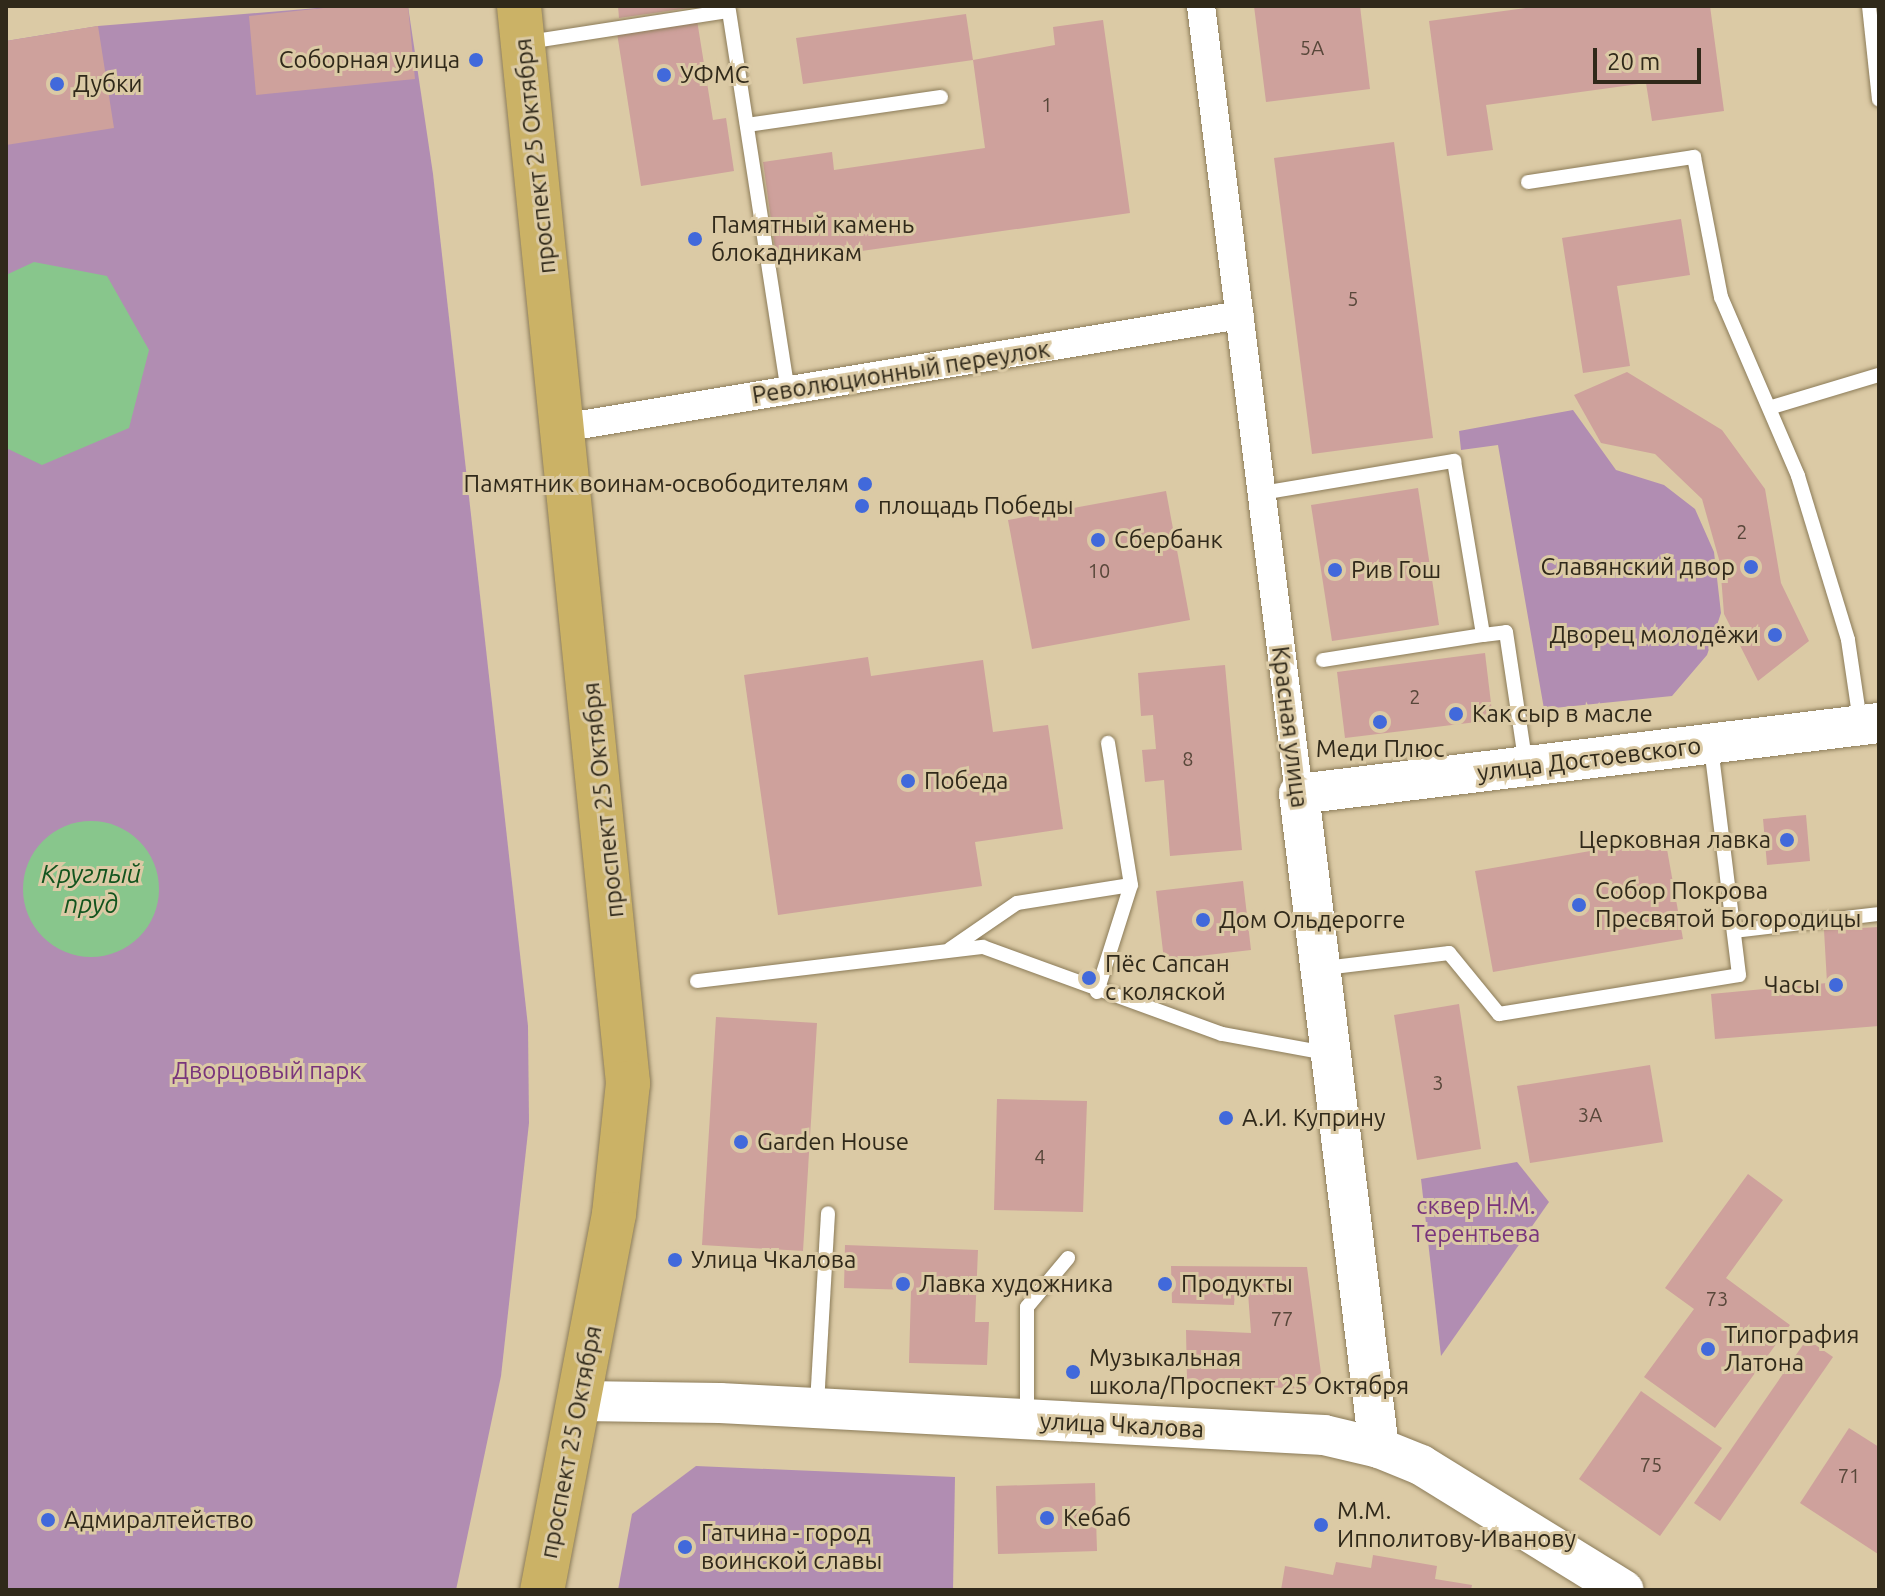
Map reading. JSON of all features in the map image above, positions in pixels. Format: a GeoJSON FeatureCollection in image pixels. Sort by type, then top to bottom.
{"type":"FeatureCollection","features":[{"type":"Feature","properties":{"kind":"main road","name":"проспект 25 Октября"},"geometry":{"type":"LineString","coordinates":[[521,24],[628,1083],[620,1175],[581,1401],[542,1590]]}},
{"type":"Feature","properties":{"kind":"street","name":"Красная улица"},"geometry":{"type":"LineString","coordinates":[[1201,6],[1379,1448]]}},
{"type":"Feature","properties":{"kind":"street","name":"Революционный переулок"},"geometry":{"type":"LineString","coordinates":[[562,428],[1240,315]]}},
{"type":"Feature","properties":{"kind":"street","name":"улица Достоевского"},"geometry":{"type":"LineString","coordinates":[[1299,794],[1870,724]]}},
{"type":"Feature","properties":{"kind":"street","name":"улица Чкалова"},"geometry":{"type":"LineString","coordinates":[[581,1401],[816,1409],[1324,1435],[1379,1448],[1421,1465],[1623,1590]]}},
{"type":"Feature","properties":{"kind":"lane"},"geometry":{"type":"LineString","coordinates":[[1869,6],[1879,99]]}},
{"type":"Feature","properties":{"kind":"lane"},"geometry":{"type":"LineString","coordinates":[[521,24],[729,11],[788,390]]}},
{"type":"Feature","properties":{"kind":"lane"},"geometry":{"type":"LineString","coordinates":[[747,125],[941,97]]}},
{"type":"Feature","properties":{"kind":"lane"},"geometry":{"type":"LineString","coordinates":[[1528,182],[1694,157],[1721,297],[1772,407],[1848,640],[1870,724]]}},
{"type":"Feature","properties":{"kind":"lane"},"geometry":{"type":"LineString","coordinates":[[1772,407],[1879,375]]}},
{"type":"Feature","properties":{"kind":"lane"},"geometry":{"type":"LineString","coordinates":[[1262,493],[1454,461],[1483,635]]}},
{"type":"Feature","properties":{"kind":"lane"},"geometry":{"type":"LineString","coordinates":[[1323,660],[1506,632],[1526,766]]}},
{"type":"Feature","properties":{"kind":"lane"},"geometry":{"type":"LineString","coordinates":[[1097,992],[1131,885],[1108,743]]}},
{"type":"Feature","properties":{"kind":"lane"},"geometry":{"type":"LineString","coordinates":[[1320,968],[1449,953],[1499,1014],[1739,975],[1711,745]]}},
{"type":"Feature","properties":{"kind":"lane"},"geometry":{"type":"LineString","coordinates":[[949,949],[1017,903],[1131,885]]}},
{"type":"Feature","properties":{"kind":"lane"},"geometry":{"type":"LineString","coordinates":[[1734,931],[1879,914]]}},
{"type":"Feature","properties":{"kind":"lane"},"geometry":{"type":"LineString","coordinates":[[697,981],[983,947],[1097,992],[1222,1034],[1331,1054]]}},
{"type":"Feature","properties":{"kind":"lane"},"geometry":{"type":"LineString","coordinates":[[816,1409],[828,1213]]}},
{"type":"Feature","properties":{"kind":"lane"},"geometry":{"type":"LineString","coordinates":[[1026,1420],[1027,1307],[1068,1258]]}},
{"type":"Feature","properties":{"kind":"green space","name":"Дворцовый парк"},"geometry":{"type":"Polygon","coordinates":[[[342,6],[408,6],[433,174],[528,1026],[529,1123],[501,1376],[456,1590],[6,1590],[6,41],[98,26],[342,6]]]}},
{"type":"Feature","properties":{"kind":"green space"},"geometry":{"type":"Polygon","coordinates":[[[1573,410],[1616,470],[1664,485],[1695,509],[1714,552],[1721,613],[1707,655],[1672,696],[1544,709],[1498,445],[1461,450],[1459,431],[1573,410]]]}},
{"type":"Feature","properties":{"kind":"green space","name":"сквер Н.М. Терентьева"},"geometry":{"type":"Polygon","coordinates":[[[1517,1162],[1549,1202],[1441,1356],[1421,1179],[1517,1162]]]}},
{"type":"Feature","properties":{"kind":"green space"},"geometry":{"type":"Polygon","coordinates":[[[696,1466],[955,1477],[953,1590],[618,1590],[632,1514],[696,1466]]]}},
{"type":"Feature","properties":{"kind":"water"},"geometry":{"type":"Polygon","coordinates":[[[34,262],[107,276],[149,350],[129,428],[42,465],[6,448],[6,275],[34,262]]]}},
{"type":"Feature","properties":{"kind":"water","name":"Круглый пруд"},"geometry":{"type":"Polygon","coordinates":[[[91,821],[117,827],[139,841],[153,863],[159,889],[153,915],[139,937],[117,951],[91,957],[65,951],[43,937],[29,915],[23,889],[29,863],[43,841],[65,827],[91,821]]]}},
{"type":"Feature","properties":{"kind":"building"},"geometry":{"type":"Polygon","coordinates":[[[342,6],[408,6],[415,79],[256,95],[249,16],[342,6]]]}},
{"type":"Feature","properties":{"kind":"building"},"geometry":{"type":"Polygon","coordinates":[[[618,6],[689,6],[689,8],[619,18],[618,6]]]}},
{"type":"Feature","properties":{"kind":"building"},"geometry":{"type":"Polygon","coordinates":[[[1254,6],[1360,6],[1370,89],[1266,102],[1254,6]]]}},
{"type":"Feature","properties":{"kind":"building"},"geometry":{"type":"Polygon","coordinates":[[[1540,6],[1710,6],[1724,111],[1652,121],[1646,83],[1486,105],[1493,150],[1447,156],[1429,21],[1540,6]]]}},
{"type":"Feature","properties":{"kind":"building"},"geometry":{"type":"Polygon","coordinates":[[[966,14],[973,60],[803,84],[796,38],[966,14]]]}},
{"type":"Feature","properties":{"kind":"building","name":"УФМС"},"geometry":{"type":"Polygon","coordinates":[[[697,20],[713,120],[726,118],[734,171],[641,186],[617,33],[697,20]]]}},
{"type":"Feature","properties":{"kind":"building"},"geometry":{"type":"Polygon","coordinates":[[[1103,20],[1130,213],[777,263],[763,162],[832,152],[834,170],[985,148],[973,60],[1055,45],[1053,27],[1103,20]]]}},
{"type":"Feature","properties":{"kind":"building","name":"Дубки"},"geometry":{"type":"Polygon","coordinates":[[[98,26],[114,128],[6,145],[6,41],[98,26]]]}},
{"type":"Feature","properties":{"kind":"building"},"geometry":{"type":"Polygon","coordinates":[[[1394,142],[1433,438],[1312,454],[1274,158],[1394,142]]]}},
{"type":"Feature","properties":{"kind":"building"},"geometry":{"type":"Polygon","coordinates":[[[1681,219],[1690,275],[1617,286],[1630,366],[1583,373],[1562,238],[1681,219]]]}},
{"type":"Feature","properties":{"kind":"building"},"geometry":{"type":"Polygon","coordinates":[[[1627,372],[1722,430],[1765,489],[1781,583],[1809,641],[1758,681],[1724,614],[1720,563],[1702,499],[1655,454],[1601,443],[1574,395],[1627,372]]]}},
{"type":"Feature","properties":{"kind":"building"},"geometry":{"type":"Polygon","coordinates":[[[1418,488],[1439,625],[1332,641],[1311,505],[1418,488]]]}},
{"type":"Feature","properties":{"kind":"building"},"geometry":{"type":"Polygon","coordinates":[[[1166,491],[1190,620],[1032,649],[1008,520],[1166,491]]]}},
{"type":"Feature","properties":{"kind":"building"},"geometry":{"type":"Polygon","coordinates":[[[1485,653],[1493,720],[1345,738],[1337,672],[1485,653]]]}},
{"type":"Feature","properties":{"kind":"building","name":"Победа"},"geometry":{"type":"Polygon","coordinates":[[[868,657],[871,676],[983,660],[993,732],[1048,725],[1063,829],[975,842],[982,886],[778,915],[744,675],[868,657]]]}},
{"type":"Feature","properties":{"kind":"building"},"geometry":{"type":"Polygon","coordinates":[[[1225,665],[1242,850],[1170,856],[1164,780],[1145,782],[1142,750],[1156,749],[1153,715],[1141,716],[1138,673],[1225,665]]]}},
{"type":"Feature","properties":{"kind":"building","name":"Церковная лавка"},"geometry":{"type":"Polygon","coordinates":[[[1806,815],[1810,861],[1767,865],[1763,819],[1806,815]]]}},
{"type":"Feature","properties":{"kind":"building","name":"Собор Покрова Пресвятой Богородицы"},"geometry":{"type":"Polygon","coordinates":[[[1665,838],[1683,939],[1493,972],[1475,871],[1665,838]]]}},
{"type":"Feature","properties":{"kind":"building","name":"Дом Ольдерогге"},"geometry":{"type":"Polygon","coordinates":[[[1243,881],[1251,950],[1164,960],[1156,891],[1243,881]]]}},
{"type":"Feature","properties":{"kind":"building"},"geometry":{"type":"Polygon","coordinates":[[[1879,927],[1879,1026],[1715,1039],[1711,994],[1827,983],[1824,930],[1879,927]]]}},
{"type":"Feature","properties":{"kind":"building"},"geometry":{"type":"Polygon","coordinates":[[[1459,1004],[1481,1149],[1417,1160],[1394,1015],[1459,1004]]]}},
{"type":"Feature","properties":{"kind":"building"},"geometry":{"type":"Polygon","coordinates":[[[716,1017],[817,1023],[803,1251],[702,1245],[716,1017]]]}},
{"type":"Feature","properties":{"kind":"building"},"geometry":{"type":"Polygon","coordinates":[[[1650,1065],[1663,1142],[1530,1163],[1517,1086],[1650,1065]]]}},
{"type":"Feature","properties":{"kind":"building"},"geometry":{"type":"Polygon","coordinates":[[[997,1099],[1087,1101],[1083,1212],[994,1210],[997,1099]]]}},
{"type":"Feature","properties":{"kind":"building"},"geometry":{"type":"Polygon","coordinates":[[[1748,1174],[1783,1200],[1726,1278],[1790,1325],[1715,1428],[1644,1377],[1694,1309],[1665,1288],[1748,1174]]]}},
{"type":"Feature","properties":{"kind":"building"},"geometry":{"type":"Polygon","coordinates":[[[845,1245],[978,1250],[975,1322],[989,1322],[987,1365],[909,1363],[911,1290],[844,1288],[845,1245]]]}},
{"type":"Feature","properties":{"kind":"building"},"geometry":{"type":"Polygon","coordinates":[[[1171,1266],[1307,1267],[1321,1373],[1306,1389],[1187,1383],[1186,1330],[1251,1333],[1248,1293],[1235,1292],[1234,1305],[1172,1303],[1171,1266]]]}},
{"type":"Feature","properties":{"kind":"building"},"geometry":{"type":"Polygon","coordinates":[[[1807,1339],[1833,1357],[1720,1521],[1694,1503],[1807,1339]]]}},
{"type":"Feature","properties":{"kind":"building"},"geometry":{"type":"Polygon","coordinates":[[[1641,1391],[1722,1448],[1660,1536],[1579,1479],[1641,1391]]]}},
{"type":"Feature","properties":{"kind":"building"},"geometry":{"type":"Polygon","coordinates":[[[1849,1428],[1879,1447],[1878,1554],[1800,1503],[1849,1428]]]}},
{"type":"Feature","properties":{"kind":"building","name":"Кебаб"},"geometry":{"type":"Polygon","coordinates":[[[1095,1483],[1097,1551],[998,1554],[996,1486],[1095,1483]]]}},
{"type":"Feature","properties":{"kind":"building"},"geometry":{"type":"Polygon","coordinates":[[[1373,1555],[1437,1566],[1435,1579],[1472,1585],[1471,1590],[1281,1590],[1285,1566],[1333,1575],[1336,1562],[1371,1568],[1373,1555]]]}},
{"type":"Feature","properties":{"kind":"place","name":"Соборная улица"},"geometry":{"type":"Point","coordinates":[476,60]}},
{"type":"Feature","properties":{"kind":"place","name":"УФМС"},"geometry":{"type":"Point","coordinates":[664,75]}},
{"type":"Feature","properties":{"kind":"place","name":"Дубки"},"geometry":{"type":"Point","coordinates":[57,84]}},
{"type":"Feature","properties":{"kind":"place","name":"Памятный камень блокадникам"},"geometry":{"type":"Point","coordinates":[695,239]}},
{"type":"Feature","properties":{"kind":"place","name":"Памятник воинам-освободителям"},"geometry":{"type":"Point","coordinates":[865,484]}},
{"type":"Feature","properties":{"kind":"place","name":"площадь Победы"},"geometry":{"type":"Point","coordinates":[862,506]}},
{"type":"Feature","properties":{"kind":"place","name":"Сбербанк"},"geometry":{"type":"Point","coordinates":[1098,540]}},
{"type":"Feature","properties":{"kind":"place","name":"Славянский двор"},"geometry":{"type":"Point","coordinates":[1751,567]}},
{"type":"Feature","properties":{"kind":"place","name":"Рив Гош"},"geometry":{"type":"Point","coordinates":[1335,570]}},
{"type":"Feature","properties":{"kind":"place","name":"Дворец молодёжи"},"geometry":{"type":"Point","coordinates":[1775,635]}},
{"type":"Feature","properties":{"kind":"place","name":"Как сыр в масле"},"geometry":{"type":"Point","coordinates":[1456,714]}},
{"type":"Feature","properties":{"kind":"place","name":"Меди Плюс"},"geometry":{"type":"Point","coordinates":[1380,722]}},
{"type":"Feature","properties":{"kind":"place","name":"Победа"},"geometry":{"type":"Point","coordinates":[908,781]}},
{"type":"Feature","properties":{"kind":"place","name":"Церковная лавка"},"geometry":{"type":"Point","coordinates":[1787,840]}},
{"type":"Feature","properties":{"kind":"place","name":"Собор Покрова Пресвятой Богородицы"},"geometry":{"type":"Point","coordinates":[1579,905]}},
{"type":"Feature","properties":{"kind":"place","name":"Дом Ольдерогге"},"geometry":{"type":"Point","coordinates":[1203,920]}},
{"type":"Feature","properties":{"kind":"place","name":"Пёс Сапсан с коляской"},"geometry":{"type":"Point","coordinates":[1089,978]}},
{"type":"Feature","properties":{"kind":"place","name":"Часы"},"geometry":{"type":"Point","coordinates":[1836,985]}},
{"type":"Feature","properties":{"kind":"place","name":"А.И. Куприну"},"geometry":{"type":"Point","coordinates":[1226,1118]}},
{"type":"Feature","properties":{"kind":"place","name":"Garden House"},"geometry":{"type":"Point","coordinates":[741,1142]}},
{"type":"Feature","properties":{"kind":"place","name":"Улица Чкалова"},"geometry":{"type":"Point","coordinates":[675,1260]}},
{"type":"Feature","properties":{"kind":"place","name":"Лавка художника"},"geometry":{"type":"Point","coordinates":[903,1284]}},
{"type":"Feature","properties":{"kind":"place","name":"Продукты"},"geometry":{"type":"Point","coordinates":[1165,1284]}},
{"type":"Feature","properties":{"kind":"place","name":"Типография Латона"},"geometry":{"type":"Point","coordinates":[1708,1349]}},
{"type":"Feature","properties":{"kind":"place","name":"Музыкальная школа/Проспект 25 Октября"},"geometry":{"type":"Point","coordinates":[1073,1372]}},
{"type":"Feature","properties":{"kind":"place","name":"Кебаб"},"geometry":{"type":"Point","coordinates":[1047,1518]}},
{"type":"Feature","properties":{"kind":"place","name":"Адмиралтейство"},"geometry":{"type":"Point","coordinates":[48,1520]}},
{"type":"Feature","properties":{"kind":"place","name":"М.М. Ипполитову-Иванову"},"geometry":{"type":"Point","coordinates":[1321,1525]}},
{"type":"Feature","properties":{"kind":"place","name":"Гатчина - город воинской славы"},"geometry":{"type":"Point","coordinates":[685,1547]}}]}
